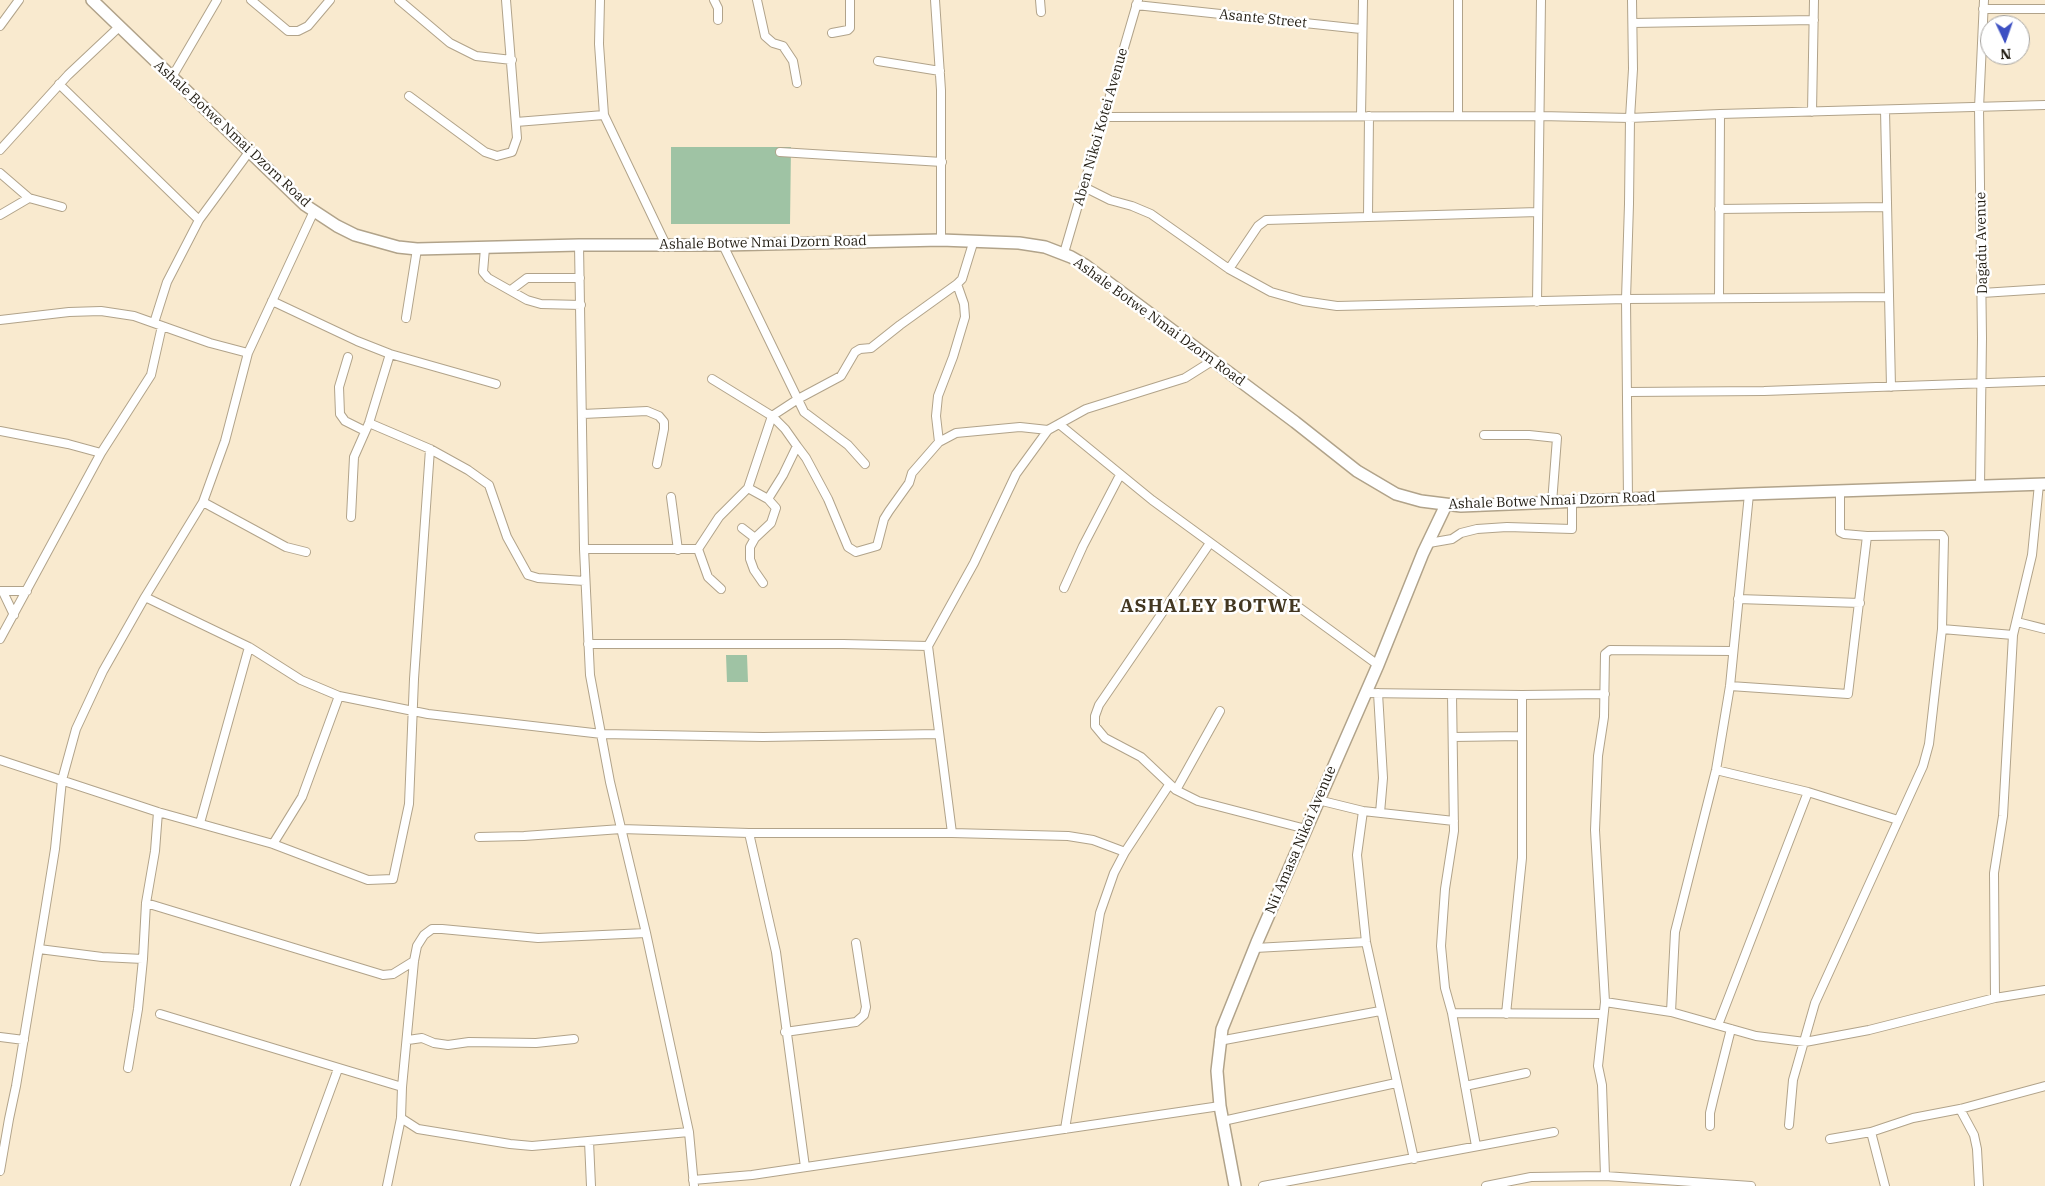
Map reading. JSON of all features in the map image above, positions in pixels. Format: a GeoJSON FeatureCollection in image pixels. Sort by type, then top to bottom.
{"type":"FeatureCollection","features":[{"type":"Feature","properties":{"kind":"main road","name":"Ashale Botwe Nmai Dzorn Road"},"geometry":{"type":"LineString","coordinates":[[92,0],[284,186],[314,211],[355,235],[398,247],[417,248],[723,245],[941,240],[1034,244],[1064,253],[1084,265],[1134,300],[1357,471],[1405,497],[1446,505],[1552,503],[1840,490],[2042,484]]}},
{"type":"Feature","properties":{"kind":"main road","name":"Nii Amasa Nikoi Avenue"},"geometry":{"type":"LineString","coordinates":[[1235,1186],[1222,1121],[1217,1071],[1219,1041],[1222,1029],[1254,948],[1446,505]]}},
{"type":"Feature","properties":{"kind":"street"},"geometry":{"type":"LineString","coordinates":[[0,26],[19,0]]}},
{"type":"Feature","properties":{"kind":"street"},"geometry":{"type":"LineString","coordinates":[[172,77],[217,0]]}},
{"type":"Feature","properties":{"kind":"street"},"geometry":{"type":"LineString","coordinates":[[251,0],[288,31],[298,31],[308,26],[330,0]]}},
{"type":"Feature","properties":{"kind":"street"},"geometry":{"type":"LineString","coordinates":[[399,0],[450,43],[476,56],[512,60]]}},
{"type":"Feature","properties":{"kind":"street"},"geometry":{"type":"LineString","coordinates":[[409,96],[486,152],[497,156],[512,152],[517,138],[506,0]]}},
{"type":"Feature","properties":{"kind":"street"},"geometry":{"type":"LineString","coordinates":[[600,0],[599,44],[604,115],[666,245]]}},
{"type":"Feature","properties":{"kind":"street"},"geometry":{"type":"LineString","coordinates":[[714,0],[718,8],[718,20]]}},
{"type":"Feature","properties":{"kind":"street"},"geometry":{"type":"LineString","coordinates":[[757,0],[765,36],[773,43],[783,46],[794,61],[797,83]]}},
{"type":"Feature","properties":{"kind":"street"},"geometry":{"type":"LineString","coordinates":[[832,33],[850,28],[850,0]]}},
{"type":"Feature","properties":{"kind":"street"},"geometry":{"type":"LineString","coordinates":[[935,0],[940,71],[941,240]]}},
{"type":"Feature","properties":{"kind":"street"},"geometry":{"type":"LineString","coordinates":[[1040,0],[1041,12]]}},
{"type":"Feature","properties":{"kind":"street"},"geometry":{"type":"LineString","coordinates":[[1362,0],[1361,29],[1368,216]]}},
{"type":"Feature","properties":{"kind":"street"},"geometry":{"type":"LineString","coordinates":[[1458,0],[1458,116]]}},
{"type":"Feature","properties":{"kind":"street"},"geometry":{"type":"LineString","coordinates":[[1537,302],[1541,0]]}},
{"type":"Feature","properties":{"kind":"street"},"geometry":{"type":"LineString","coordinates":[[1628,499],[1626,299],[1632,0]]}},
{"type":"Feature","properties":{"kind":"street"},"geometry":{"type":"LineString","coordinates":[[1812,112],[1814,0]]}},
{"type":"Feature","properties":{"kind":"street","name":"Dagadu Avenue"},"geometry":{"type":"LineString","coordinates":[[1980,486],[1982,293],[1980,108],[1984,0]]}},
{"type":"Feature","properties":{"kind":"street","name":"Asante Street"},"geometry":{"type":"LineString","coordinates":[[1137,3],[1361,29]]}},
{"type":"Feature","properties":{"kind":"street","name":"Aben Nikoi Kotei Avenue"},"geometry":{"type":"LineString","coordinates":[[1064,253],[1137,3]]}},
{"type":"Feature","properties":{"kind":"street"},"geometry":{"type":"LineString","coordinates":[[1983,10],[2045,9]]}},
{"type":"Feature","properties":{"kind":"street"},"geometry":{"type":"LineString","coordinates":[[1633,23],[1814,20]]}},
{"type":"Feature","properties":{"kind":"street"},"geometry":{"type":"LineString","coordinates":[[0,150],[59,84],[119,27]]}},
{"type":"Feature","properties":{"kind":"street"},"geometry":{"type":"LineString","coordinates":[[878,61],[940,71]]}},
{"type":"Feature","properties":{"kind":"street"},"geometry":{"type":"LineString","coordinates":[[59,84],[199,220]]}},
{"type":"Feature","properties":{"kind":"street"},"geometry":{"type":"LineString","coordinates":[[1105,116],[1540,116],[1630,118],[2045,105]]}},
{"type":"Feature","properties":{"kind":"street"},"geometry":{"type":"LineString","coordinates":[[1885,110],[1891,387]]}},
{"type":"Feature","properties":{"kind":"street"},"geometry":{"type":"LineString","coordinates":[[1719,298],[1720,114]]}},
{"type":"Feature","properties":{"kind":"street"},"geometry":{"type":"LineString","coordinates":[[516,122],[604,115]]}},
{"type":"Feature","properties":{"kind":"street"},"geometry":{"type":"LineString","coordinates":[[154,323],[167,282],[199,220],[249,152]]}},
{"type":"Feature","properties":{"kind":"street"},"geometry":{"type":"LineString","coordinates":[[780,152],[942,162]]}},
{"type":"Feature","properties":{"kind":"street"},"geometry":{"type":"LineString","coordinates":[[0,173],[29,198],[62,207]]}},
{"type":"Feature","properties":{"kind":"street"},"geometry":{"type":"LineString","coordinates":[[1084,188],[1110,200],[1151,214],[1229,269],[1271,292],[1303,301],[1338,306],[1626,299],[1889,297]]}},
{"type":"Feature","properties":{"kind":"street"},"geometry":{"type":"LineString","coordinates":[[0,215],[29,198]]}},
{"type":"Feature","properties":{"kind":"street"},"geometry":{"type":"LineString","coordinates":[[1719,209],[1887,207]]}},
{"type":"Feature","properties":{"kind":"street"},"geometry":{"type":"LineString","coordinates":[[0,1171],[24,1040],[55,848],[62,780],[76,729],[88,700],[145,597],[203,502],[225,441],[248,352],[314,211]]}},
{"type":"Feature","properties":{"kind":"street"},"geometry":{"type":"LineString","coordinates":[[1229,269],[1258,226],[1266,220],[1538,212]]}},
{"type":"Feature","properties":{"kind":"street"},"geometry":{"type":"LineString","coordinates":[[698,549],[719,517],[748,488],[772,416],[798,399],[841,376],[855,352],[860,349],[871,348],[957,284],[962,279],[974,240]]}},
{"type":"Feature","properties":{"kind":"street"},"geometry":{"type":"LineString","coordinates":[[579,245],[585,580],[588,644],[594,699],[689,1132],[694,1183],[1220,1106]]}},
{"type":"Feature","properties":{"kind":"street"},"geometry":{"type":"LineString","coordinates":[[723,245],[804,412],[848,445],[865,464]]}},
{"type":"Feature","properties":{"kind":"street"},"geometry":{"type":"LineString","coordinates":[[406,318],[417,248]]}},
{"type":"Feature","properties":{"kind":"street"},"geometry":{"type":"LineString","coordinates":[[485,248],[483,272],[510,290],[527,300],[541,304],[581,305]]}},
{"type":"Feature","properties":{"kind":"street"},"geometry":{"type":"LineString","coordinates":[[510,290],[528,278],[580,278]]}},
{"type":"Feature","properties":{"kind":"street"},"geometry":{"type":"LineString","coordinates":[[939,442],[936,416],[938,396],[954,357],[965,317],[964,304],[957,284]]}},
{"type":"Feature","properties":{"kind":"street"},"geometry":{"type":"LineString","coordinates":[[1982,293],[2045,289]]}},
{"type":"Feature","properties":{"kind":"street"},"geometry":{"type":"LineString","coordinates":[[272,301],[357,341],[390,354],[496,384]]}},
{"type":"Feature","properties":{"kind":"street"},"geometry":{"type":"LineString","coordinates":[[0,320],[69,312],[101,311],[134,316],[210,343],[248,352]]}},
{"type":"Feature","properties":{"kind":"street"},"geometry":{"type":"LineString","coordinates":[[0,639],[101,453],[150,375],[162,326]]}},
{"type":"Feature","properties":{"kind":"street"},"geometry":{"type":"LineString","coordinates":[[350,517],[354,456],[369,423],[390,354]]}},
{"type":"Feature","properties":{"kind":"street"},"geometry":{"type":"LineString","coordinates":[[348,357],[339,387],[340,414],[345,420],[364,431]]}},
{"type":"Feature","properties":{"kind":"street"},"geometry":{"type":"LineString","coordinates":[[952,833],[928,646],[974,563],[1016,474],[1048,430],[1086,410],[1185,378],[1212,361]]}},
{"type":"Feature","properties":{"kind":"street"},"geometry":{"type":"LineString","coordinates":[[712,379],[772,416],[785,429],[806,458],[828,499],[848,547],[856,552],[877,546],[884,519],[908,483],[912,473],[939,442],[956,434],[1020,427],[1048,430]]}},
{"type":"Feature","properties":{"kind":"street"},"geometry":{"type":"LineString","coordinates":[[1628,392],[1764,391],[2045,381]]}},
{"type":"Feature","properties":{"kind":"street"},"geometry":{"type":"LineString","coordinates":[[583,414],[647,411],[659,416],[664,422],[664,429],[656,464]]}},
{"type":"Feature","properties":{"kind":"street"},"geometry":{"type":"LineString","coordinates":[[369,423],[430,449],[468,470],[489,485],[507,537],[528,575],[538,578],[585,580]]}},
{"type":"Feature","properties":{"kind":"street"},"geometry":{"type":"LineString","coordinates":[[1059,424],[1120,476],[1378,665]]}},
{"type":"Feature","properties":{"kind":"street"},"geometry":{"type":"LineString","coordinates":[[0,431],[58,442],[101,453]]}},
{"type":"Feature","properties":{"kind":"street"},"geometry":{"type":"LineString","coordinates":[[1484,435],[1529,435],[1556,438],[1552,503]]}},
{"type":"Feature","properties":{"kind":"street"},"geometry":{"type":"LineString","coordinates":[[768,499],[783,476],[797,446]]}},
{"type":"Feature","properties":{"kind":"street"},"geometry":{"type":"LineString","coordinates":[[0,760],[158,812],[273,844],[368,880],[393,879],[409,804],[420,592],[430,449]]}},
{"type":"Feature","properties":{"kind":"street"},"geometry":{"type":"LineString","coordinates":[[1064,588],[1083,546],[1120,476]]}},
{"type":"Feature","properties":{"kind":"street"},"geometry":{"type":"LineString","coordinates":[[1995,998],[1994,873],[2003,816],[2013,635],[2032,555],[2042,484]]}},
{"type":"Feature","properties":{"kind":"street"},"geometry":{"type":"LineString","coordinates":[[748,488],[768,499],[776,508],[771,523],[755,538],[750,548],[750,559],[754,570],[763,583]]}},
{"type":"Feature","properties":{"kind":"street"},"geometry":{"type":"LineString","coordinates":[[1789,1125],[1792,1080],[1814,1003],[1923,766],[1929,744],[1942,629],[1944,538],[1942,535],[1867,536],[1840,532],[1840,490]]}},
{"type":"Feature","properties":{"kind":"street"},"geometry":{"type":"LineString","coordinates":[[1671,1012],[1675,932],[1716,770],[1730,686],[1749,494]]}},
{"type":"Feature","properties":{"kind":"street"},"geometry":{"type":"LineString","coordinates":[[671,497],[678,550]]}},
{"type":"Feature","properties":{"kind":"street"},"geometry":{"type":"LineString","coordinates":[[203,502],[286,548],[306,552]]}},
{"type":"Feature","properties":{"kind":"street"},"geometry":{"type":"LineString","coordinates":[[1428,543],[1452,539],[1461,533],[1476,529],[1507,527],[1572,529],[1572,502]]}},
{"type":"Feature","properties":{"kind":"street"},"geometry":{"type":"LineString","coordinates":[[742,528],[755,538]]}},
{"type":"Feature","properties":{"kind":"street"},"geometry":{"type":"LineString","coordinates":[[1730,686],[1848,694],[1867,536]]}},
{"type":"Feature","properties":{"kind":"street"},"geometry":{"type":"LineString","coordinates":[[1210,542],[1099,705],[1095,716],[1095,726],[1106,738],[1141,757],[1173,787],[1198,802],[1306,829]]}},
{"type":"Feature","properties":{"kind":"street"},"geometry":{"type":"LineString","coordinates":[[584,549],[698,549]]}},
{"type":"Feature","properties":{"kind":"street"},"geometry":{"type":"LineString","coordinates":[[698,549],[708,577],[721,590]]}},
{"type":"Feature","properties":{"kind":"street"},"geometry":{"type":"LineString","coordinates":[[14,615],[1,591],[27,591]]}},
{"type":"Feature","properties":{"kind":"street"},"geometry":{"type":"LineString","coordinates":[[145,597],[249,646],[301,680],[339,696],[414,711],[602,734],[763,737],[939,734]]}},
{"type":"Feature","properties":{"kind":"street"},"geometry":{"type":"LineString","coordinates":[[1738,599],[1860,603]]}},
{"type":"Feature","properties":{"kind":"street"},"geometry":{"type":"LineString","coordinates":[[2017,622],[2045,629]]}},
{"type":"Feature","properties":{"kind":"street"},"geometry":{"type":"LineString","coordinates":[[1942,629],[2013,635]]}},
{"type":"Feature","properties":{"kind":"street"},"geometry":{"type":"LineString","coordinates":[[588,644],[928,646]]}},
{"type":"Feature","properties":{"kind":"street"},"geometry":{"type":"LineString","coordinates":[[200,823],[249,646]]}},
{"type":"Feature","properties":{"kind":"street"},"geometry":{"type":"LineString","coordinates":[[1605,1176],[1602,1085],[1598,1066],[1605,1002],[1595,830],[1598,756],[1604,717],[1605,654],[1610,650],[1732,651]]}},
{"type":"Feature","properties":{"kind":"street"},"geometry":{"type":"LineString","coordinates":[[1365,693],[1522,696],[1605,694]]}},
{"type":"Feature","properties":{"kind":"street"},"geometry":{"type":"LineString","coordinates":[[1378,693],[1383,778],[1380,813]]}},
{"type":"Feature","properties":{"kind":"street"},"geometry":{"type":"LineString","coordinates":[[1452,694],[1454,821],[1445,889],[1441,946],[1445,988],[1452,1013],[1476,1146]]}},
{"type":"Feature","properties":{"kind":"street"},"geometry":{"type":"LineString","coordinates":[[273,844],[302,797],[339,696]]}},
{"type":"Feature","properties":{"kind":"street"},"geometry":{"type":"LineString","coordinates":[[1506,1014],[1522,858],[1522,696]]}},
{"type":"Feature","properties":{"kind":"street"},"geometry":{"type":"LineString","coordinates":[[1065,1129],[1100,913],[1114,873],[1125,852],[1173,787],[1220,711]]}},
{"type":"Feature","properties":{"kind":"street"},"geometry":{"type":"LineString","coordinates":[[1452,737],[1522,736]]}},
{"type":"Feature","properties":{"kind":"street"},"geometry":{"type":"LineString","coordinates":[[1716,770],[1808,792],[1898,820]]}},
{"type":"Feature","properties":{"kind":"street"},"geometry":{"type":"LineString","coordinates":[[1718,1025],[1808,792]]}},
{"type":"Feature","properties":{"kind":"street"},"geometry":{"type":"LineString","coordinates":[[1318,800],[1363,811],[1454,821]]}},
{"type":"Feature","properties":{"kind":"street"},"geometry":{"type":"LineString","coordinates":[[1363,811],[1357,855],[1366,942],[1414,1159]]}},
{"type":"Feature","properties":{"kind":"street"},"geometry":{"type":"LineString","coordinates":[[128,1068],[138,1009],[146,903],[155,851],[158,812]]}},
{"type":"Feature","properties":{"kind":"street"},"geometry":{"type":"LineString","coordinates":[[479,837],[524,836],[621,829],[749,833],[952,833],[1068,836],[1093,840],[1125,852]]}},
{"type":"Feature","properties":{"kind":"street"},"geometry":{"type":"LineString","coordinates":[[749,833],[776,952],[785,1032],[805,1167]]}},
{"type":"Feature","properties":{"kind":"street"},"geometry":{"type":"LineString","coordinates":[[146,903],[383,975],[393,974],[414,961]]}},
{"type":"Feature","properties":{"kind":"street"},"geometry":{"type":"LineString","coordinates":[[387,1186],[401,1118],[402,1087],[408,1040],[414,961],[417,946],[424,935],[432,929],[538,938],[646,932]]}},
{"type":"Feature","properties":{"kind":"street"},"geometry":{"type":"LineString","coordinates":[[1254,948],[1366,942]]}},
{"type":"Feature","properties":{"kind":"street"},"geometry":{"type":"LineString","coordinates":[[785,1032],[856,1022],[864,1015],[866,1007],[856,943]]}},
{"type":"Feature","properties":{"kind":"street"},"geometry":{"type":"LineString","coordinates":[[39,948],[102,957],[143,959]]}},
{"type":"Feature","properties":{"kind":"street"},"geometry":{"type":"LineString","coordinates":[[1605,1002],[1671,1012],[1756,1036],[1804,1042],[1870,1030],[1995,998],[2045,990]]}},
{"type":"Feature","properties":{"kind":"street"},"geometry":{"type":"LineString","coordinates":[[1219,1041],[1380,1011]]}},
{"type":"Feature","properties":{"kind":"street"},"geometry":{"type":"LineString","coordinates":[[1452,1013],[1603,1014]]}},
{"type":"Feature","properties":{"kind":"street"},"geometry":{"type":"LineString","coordinates":[[160,1014],[402,1087]]}},
{"type":"Feature","properties":{"kind":"street"},"geometry":{"type":"LineString","coordinates":[[1710,1126],[1710,1113],[1732,1029]]}},
{"type":"Feature","properties":{"kind":"street"},"geometry":{"type":"LineString","coordinates":[[0,1037],[24,1040]]}},
{"type":"Feature","properties":{"kind":"street"},"geometry":{"type":"LineString","coordinates":[[408,1040],[422,1038],[434,1043],[448,1045],[469,1042],[536,1044],[574,1039]]}},
{"type":"Feature","properties":{"kind":"street"},"geometry":{"type":"LineString","coordinates":[[295,1186],[338,1069]]}},
{"type":"Feature","properties":{"kind":"street"},"geometry":{"type":"LineString","coordinates":[[1465,1086],[1526,1072]]}},
{"type":"Feature","properties":{"kind":"street"},"geometry":{"type":"LineString","coordinates":[[1222,1121],[1396,1083]]}},
{"type":"Feature","properties":{"kind":"street"},"geometry":{"type":"LineString","coordinates":[[1830,1139],[1871,1132],[1913,1118],[1960,1109],[2045,1086]]}},
{"type":"Feature","properties":{"kind":"street"},"geometry":{"type":"LineString","coordinates":[[1960,1109],[1974,1135],[1977,1149],[1979,1186]]}},
{"type":"Feature","properties":{"kind":"street"},"geometry":{"type":"LineString","coordinates":[[401,1118],[418,1129],[510,1144],[553,1145],[589,1140],[689,1132]]}},
{"type":"Feature","properties":{"kind":"street"},"geometry":{"type":"LineString","coordinates":[[1263,1186],[1554,1132]]}},
{"type":"Feature","properties":{"kind":"street"},"geometry":{"type":"LineString","coordinates":[[1871,1132],[1885,1186]]}},
{"type":"Feature","properties":{"kind":"street"},"geometry":{"type":"LineString","coordinates":[[589,1140],[591,1186]]}},
{"type":"Feature","properties":{"kind":"street"},"geometry":{"type":"LineString","coordinates":[[1486,1186],[1530,1177],[1605,1176],[1663,1183],[1751,1186]]}},
{"type":"Feature","properties":{"kind":"green space"},"geometry":{"type":"Polygon","coordinates":[[[671,147],[791,147],[790,224],[671,224],[671,147]]]}},
{"type":"Feature","properties":{"kind":"green space"},"geometry":{"type":"Polygon","coordinates":[[[726,655],[747,655],[748,682],[727,682],[726,655]]]}},
{"type":"Feature","properties":{"kind":"district","name":"ASHALEY BOTWE"},"geometry":{"type":"Point","coordinates":[1211,607]}}]}
